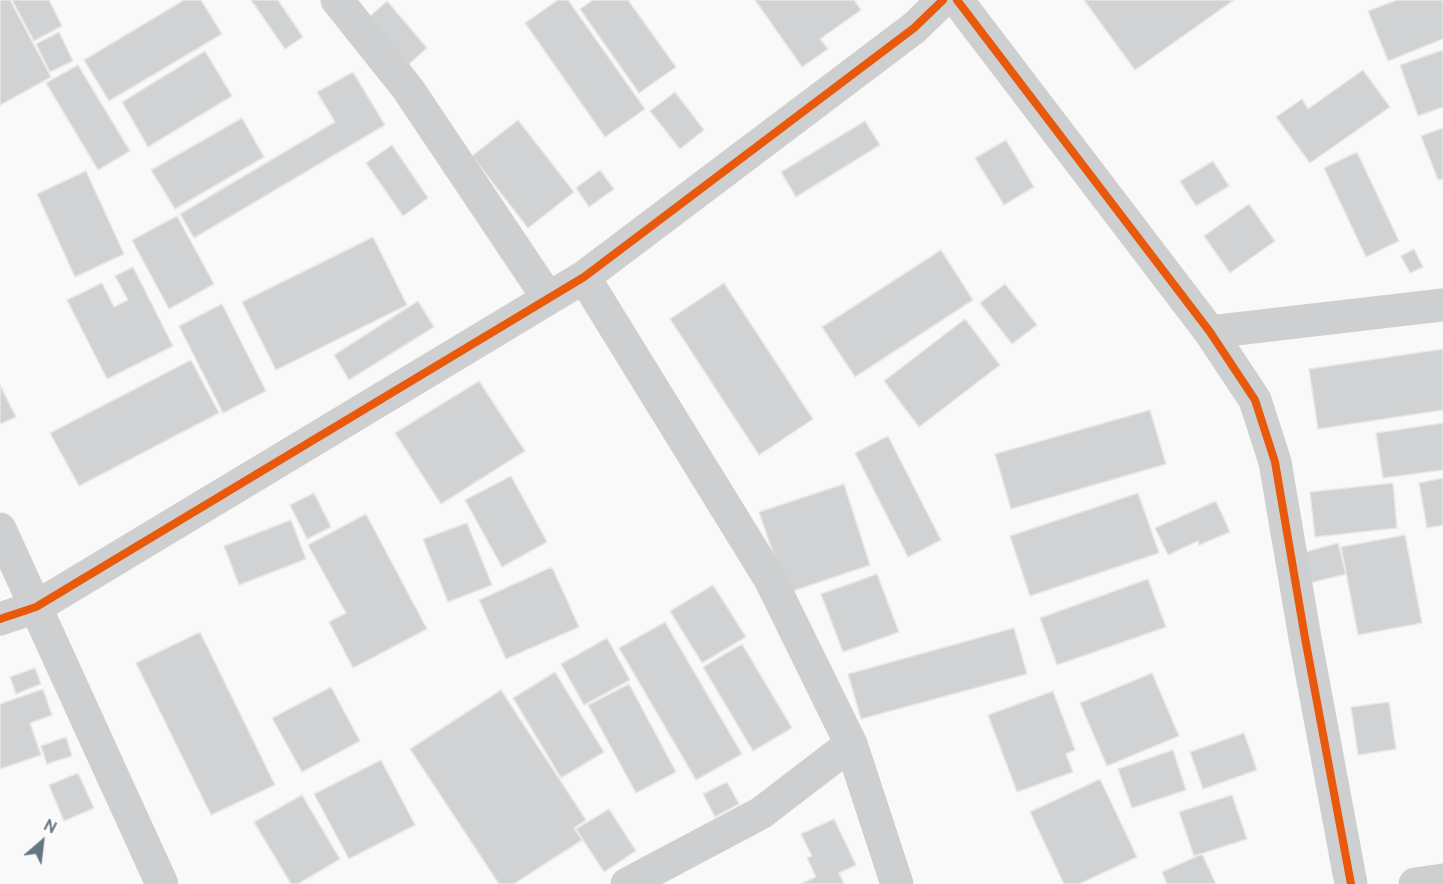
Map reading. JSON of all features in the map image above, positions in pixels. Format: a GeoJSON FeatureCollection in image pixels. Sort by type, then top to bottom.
{"type":"FeatureCollection","features":[{"type":"Feature","properties":{"kind":"street"},"geometry":{"type":"LineString","coordinates":[[337,0],[408,89],[548,298]]}},
{"type":"Feature","properties":{"kind":"street"},"geometry":{"type":"LineString","coordinates":[[0,619],[36,607],[584,277],[914,28],[943,0]]}},
{"type":"Feature","properties":{"kind":"street"},"geometry":{"type":"LineString","coordinates":[[957,0],[1210,332],[1255,400],[1275,462],[1351,884]]}},
{"type":"Feature","properties":{"kind":"street"},"geometry":{"type":"LineString","coordinates":[[584,277],[770,579],[851,744],[897,884]]}},
{"type":"Feature","properties":{"kind":"street"},"geometry":{"type":"LineString","coordinates":[[1210,332],[1443,305]]}},
{"type":"Feature","properties":{"kind":"street"},"geometry":{"type":"LineString","coordinates":[[0,529],[162,884]]}},
{"type":"Feature","properties":{"kind":"street"},"geometry":{"type":"LineString","coordinates":[[627,884],[761,813],[851,744]]}},
{"type":"Feature","properties":{"kind":"street"},"geometry":{"type":"LineString","coordinates":[[1415,884],[1443,880]]}},
{"type":"Feature","properties":{"kind":"building"},"geometry":{"type":"Polygon","coordinates":[[[0,0],[10,0],[51,77],[0,105],[0,0]]]}},
{"type":"Feature","properties":{"kind":"building"},"geometry":{"type":"Polygon","coordinates":[[[12,0],[49,0],[62,26],[34,41],[12,0]]]}},
{"type":"Feature","properties":{"kind":"building"},"geometry":{"type":"Polygon","coordinates":[[[184,0],[201,0],[222,34],[109,101],[84,60],[184,0]]]}},
{"type":"Feature","properties":{"kind":"building"},"geometry":{"type":"Polygon","coordinates":[[[251,0],[278,0],[303,37],[285,49],[251,0]]]}},
{"type":"Feature","properties":{"kind":"building"},"geometry":{"type":"Polygon","coordinates":[[[558,0],[568,0],[645,109],[605,137],[525,23],[558,0]]]}},
{"type":"Feature","properties":{"kind":"building"},"geometry":{"type":"Polygon","coordinates":[[[593,0],[628,0],[676,67],[639,93],[580,9],[593,0]]]}},
{"type":"Feature","properties":{"kind":"building"},"geometry":{"type":"Polygon","coordinates":[[[755,0],[854,0],[861,10],[820,39],[828,49],[802,67],[755,0]]]}},
{"type":"Feature","properties":{"kind":"building"},"geometry":{"type":"Polygon","coordinates":[[[1084,0],[1234,0],[1135,70],[1084,0]]]}},
{"type":"Feature","properties":{"kind":"building"},"geometry":{"type":"Polygon","coordinates":[[[1397,0],[1443,0],[1443,39],[1388,61],[1368,11],[1397,0]]]}},
{"type":"Feature","properties":{"kind":"building"},"geometry":{"type":"Polygon","coordinates":[[[387,1],[427,48],[408,65],[368,18],[387,1]]]}},
{"type":"Feature","properties":{"kind":"building"},"geometry":{"type":"Polygon","coordinates":[[[59,32],[73,61],[50,72],[36,44],[59,32]]]}},
{"type":"Feature","properties":{"kind":"building"},"geometry":{"type":"Polygon","coordinates":[[[1443,50],[1443,107],[1418,116],[1400,65],[1443,50]]]}},
{"type":"Feature","properties":{"kind":"building"},"geometry":{"type":"Polygon","coordinates":[[[205,51],[232,96],[148,147],[122,102],[205,51]]]}},
{"type":"Feature","properties":{"kind":"building"},"geometry":{"type":"Polygon","coordinates":[[[78,65],[130,151],[98,170],[46,83],[78,65]]]}},
{"type":"Feature","properties":{"kind":"building"},"geometry":{"type":"Polygon","coordinates":[[[1363,70],[1390,107],[1310,163],[1276,117],[1302,99],[1308,109],[1363,70]]]}},
{"type":"Feature","properties":{"kind":"building"},"geometry":{"type":"Polygon","coordinates":[[[353,72],[385,125],[194,238],[180,214],[335,122],[317,92],[353,72]]]}},
{"type":"Feature","properties":{"kind":"building"},"geometry":{"type":"Polygon","coordinates":[[[675,92],[704,130],[680,149],[650,111],[675,92]]]}},
{"type":"Feature","properties":{"kind":"building"},"geometry":{"type":"Polygon","coordinates":[[[242,118],[264,157],[175,209],[151,170],[242,118]]]}},
{"type":"Feature","properties":{"kind":"building"},"geometry":{"type":"Polygon","coordinates":[[[518,120],[574,192],[528,228],[472,156],[518,120]]]}},
{"type":"Feature","properties":{"kind":"building"},"geometry":{"type":"Polygon","coordinates":[[[865,121],[880,145],[796,197],[781,172],[865,121]]]}},
{"type":"Feature","properties":{"kind":"building"},"geometry":{"type":"Polygon","coordinates":[[[1443,128],[1443,179],[1438,180],[1421,136],[1443,128]]]}},
{"type":"Feature","properties":{"kind":"building"},"geometry":{"type":"Polygon","coordinates":[[[1006,140],[1034,187],[1004,205],[975,158],[1006,140]]]}},
{"type":"Feature","properties":{"kind":"building"},"geometry":{"type":"Polygon","coordinates":[[[392,145],[428,198],[403,216],[366,163],[392,145]]]}},
{"type":"Feature","properties":{"kind":"building"},"geometry":{"type":"Polygon","coordinates":[[[1357,152],[1399,241],[1366,257],[1324,168],[1357,152]]]}},
{"type":"Feature","properties":{"kind":"building"},"geometry":{"type":"Polygon","coordinates":[[[1213,161],[1229,186],[1196,206],[1180,181],[1213,161]]]}},
{"type":"Feature","properties":{"kind":"building"},"geometry":{"type":"Polygon","coordinates":[[[600,170],[614,189],[589,207],[576,188],[600,170]]]}},
{"type":"Feature","properties":{"kind":"building"},"geometry":{"type":"Polygon","coordinates":[[[86,171],[124,254],[75,277],[37,194],[86,171]]]}},
{"type":"Feature","properties":{"kind":"building"},"geometry":{"type":"Polygon","coordinates":[[[1249,204],[1275,241],[1230,273],[1204,236],[1249,204]]]}},
{"type":"Feature","properties":{"kind":"building"},"geometry":{"type":"Polygon","coordinates":[[[177,216],[214,284],[169,309],[132,240],[177,216]]]}},
{"type":"Feature","properties":{"kind":"building"},"geometry":{"type":"Polygon","coordinates":[[[373,237],[407,305],[276,370],[242,302],[373,237]]]}},
{"type":"Feature","properties":{"kind":"building"},"geometry":{"type":"Polygon","coordinates":[[[1414,249],[1423,267],[1410,273],[1401,256],[1414,249]]]}},
{"type":"Feature","properties":{"kind":"building"},"geometry":{"type":"Polygon","coordinates":[[[941,250],[973,300],[855,377],[822,327],[941,250]]]}},
{"type":"Feature","properties":{"kind":"building"},"geometry":{"type":"Polygon","coordinates":[[[133,267],[173,346],[107,379],[67,300],[102,283],[114,307],[128,300],[115,276],[133,267]]]}},
{"type":"Feature","properties":{"kind":"building"},"geometry":{"type":"Polygon","coordinates":[[[724,283],[813,419],[759,455],[670,319],[724,283]]]}},
{"type":"Feature","properties":{"kind":"building"},"geometry":{"type":"Polygon","coordinates":[[[1005,284],[1037,325],[1012,344],[980,303],[1005,284]]]}},
{"type":"Feature","properties":{"kind":"building"},"geometry":{"type":"Polygon","coordinates":[[[418,301],[434,327],[349,380],[334,355],[418,301]]]}},
{"type":"Feature","properties":{"kind":"building"},"geometry":{"type":"Polygon","coordinates":[[[222,304],[266,391],[223,413],[179,326],[222,304]]]}},
{"type":"Feature","properties":{"kind":"building"},"geometry":{"type":"Polygon","coordinates":[[[965,319],[1000,365],[919,427],[884,381],[965,319]]]}},
{"type":"Feature","properties":{"kind":"building"},"geometry":{"type":"Polygon","coordinates":[[[1443,349],[1443,410],[1318,429],[1309,369],[1443,349]]]}},
{"type":"Feature","properties":{"kind":"building"},"geometry":{"type":"Polygon","coordinates":[[[191,360],[219,413],[79,486],[50,433],[191,360]]]}},
{"type":"Feature","properties":{"kind":"building"},"geometry":{"type":"Polygon","coordinates":[[[479,381],[525,451],[441,504],[395,433],[479,381]]]}},
{"type":"Feature","properties":{"kind":"building"},"geometry":{"type":"Polygon","coordinates":[[[0,385],[16,417],[0,424],[0,385]]]}},
{"type":"Feature","properties":{"kind":"building"},"geometry":{"type":"Polygon","coordinates":[[[1150,410],[1166,464],[1011,509],[995,454],[1150,410]]]}},
{"type":"Feature","properties":{"kind":"building"},"geometry":{"type":"Polygon","coordinates":[[[1443,423],[1443,470],[1383,478],[1376,433],[1443,423]]]}},
{"type":"Feature","properties":{"kind":"building"},"geometry":{"type":"Polygon","coordinates":[[[888,436],[941,540],[908,557],[855,453],[888,436]]]}},
{"type":"Feature","properties":{"kind":"building"},"geometry":{"type":"Polygon","coordinates":[[[511,476],[547,542],[502,567],[465,500],[511,476]]]}},
{"type":"Feature","properties":{"kind":"building"},"geometry":{"type":"Polygon","coordinates":[[[1443,478],[1443,525],[1427,528],[1419,483],[1443,478]]]}},
{"type":"Feature","properties":{"kind":"building"},"geometry":{"type":"Polygon","coordinates":[[[1393,483],[1397,528],[1315,537],[1310,492],[1393,483]]]}},
{"type":"Feature","properties":{"kind":"building"},"geometry":{"type":"Polygon","coordinates":[[[844,484],[870,565],[787,593],[759,512],[844,484]]]}},
{"type":"Feature","properties":{"kind":"building"},"geometry":{"type":"Polygon","coordinates":[[[314,493],[331,527],[307,539],[290,505],[314,493]]]}},
{"type":"Feature","properties":{"kind":"building"},"geometry":{"type":"Polygon","coordinates":[[[1138,493],[1159,553],[1030,596],[1010,536],[1138,493]]]}},
{"type":"Feature","properties":{"kind":"building"},"geometry":{"type":"Polygon","coordinates":[[[1216,501],[1230,532],[1199,545],[1198,541],[1168,555],[1155,528],[1216,501]]]}},
{"type":"Feature","properties":{"kind":"building"},"geometry":{"type":"Polygon","coordinates":[[[366,514],[427,629],[353,668],[329,622],[346,613],[308,545],[366,514]]]}},
{"type":"Feature","properties":{"kind":"building"},"geometry":{"type":"Polygon","coordinates":[[[291,520],[306,559],[239,585],[224,546],[291,520]]]}},
{"type":"Feature","properties":{"kind":"building"},"geometry":{"type":"Polygon","coordinates":[[[467,523],[492,585],[448,602],[423,539],[467,523]]]}},
{"type":"Feature","properties":{"kind":"building"},"geometry":{"type":"Polygon","coordinates":[[[1405,535],[1422,623],[1358,635],[1341,547],[1405,535]]]}},
{"type":"Feature","properties":{"kind":"building"},"geometry":{"type":"Polygon","coordinates":[[[1338,543],[1346,574],[1310,583],[1302,553],[1338,543]]]}},
{"type":"Feature","properties":{"kind":"building"},"geometry":{"type":"Polygon","coordinates":[[[552,567],[579,627],[506,659],[479,600],[552,567]]]}},
{"type":"Feature","properties":{"kind":"building"},"geometry":{"type":"Polygon","coordinates":[[[877,574],[899,632],[843,652],[821,594],[877,574]]]}},
{"type":"Feature","properties":{"kind":"building"},"geometry":{"type":"Polygon","coordinates":[[[1148,579],[1166,627],[1057,665],[1040,618],[1148,579]]]}},
{"type":"Feature","properties":{"kind":"building"},"geometry":{"type":"Polygon","coordinates":[[[713,585],[746,637],[702,663],[670,611],[713,585]]]}},
{"type":"Feature","properties":{"kind":"building"},"geometry":{"type":"Polygon","coordinates":[[[665,622],[742,754],[696,780],[619,648],[665,622]]]}},
{"type":"Feature","properties":{"kind":"building"},"geometry":{"type":"Polygon","coordinates":[[[1014,628],[1027,674],[861,719],[848,674],[1014,628]]]}},
{"type":"Feature","properties":{"kind":"building"},"geometry":{"type":"Polygon","coordinates":[[[200,632],[275,785],[211,815],[136,663],[200,632]]]}},
{"type":"Feature","properties":{"kind":"building"},"geometry":{"type":"Polygon","coordinates":[[[607,638],[630,680],[584,705],[561,664],[607,638]]]}},
{"type":"Feature","properties":{"kind":"building"},"geometry":{"type":"Polygon","coordinates":[[[742,644],[792,728],[753,751],[703,667],[742,644]]]}},
{"type":"Feature","properties":{"kind":"building"},"geometry":{"type":"Polygon","coordinates":[[[35,668],[41,684],[16,694],[10,677],[35,668]]]}},
{"type":"Feature","properties":{"kind":"building"},"geometry":{"type":"Polygon","coordinates":[[[555,672],[604,752],[561,778],[513,698],[555,672]]]}},
{"type":"Feature","properties":{"kind":"building"},"geometry":{"type":"Polygon","coordinates":[[[1152,673],[1179,736],[1107,766],[1080,703],[1152,673]]]}},
{"type":"Feature","properties":{"kind":"building"},"geometry":{"type":"Polygon","coordinates":[[[629,684],[676,772],[636,793],[588,705],[629,684]]]}},
{"type":"Feature","properties":{"kind":"building"},"geometry":{"type":"Polygon","coordinates":[[[331,687],[360,741],[302,772],[272,718],[331,687]]]}},
{"type":"Feature","properties":{"kind":"building"},"geometry":{"type":"Polygon","coordinates":[[[43,689],[52,715],[30,723],[41,755],[0,769],[0,704],[43,689]]]}},
{"type":"Feature","properties":{"kind":"building"},"geometry":{"type":"Polygon","coordinates":[[[501,690],[586,820],[574,828],[582,840],[514,884],[499,884],[410,749],[501,690]]]}},
{"type":"Feature","properties":{"kind":"building"},"geometry":{"type":"Polygon","coordinates":[[[1053,691],[1075,750],[1066,754],[1073,772],[1017,792],[988,715],[1053,691]]]}},
{"type":"Feature","properties":{"kind":"building"},"geometry":{"type":"Polygon","coordinates":[[[1389,702],[1396,749],[1358,755],[1351,707],[1389,702]]]}},
{"type":"Feature","properties":{"kind":"building"},"geometry":{"type":"Polygon","coordinates":[[[1244,733],[1257,770],[1203,789],[1190,752],[1244,733]]]}},
{"type":"Feature","properties":{"kind":"building"},"geometry":{"type":"Polygon","coordinates":[[[66,737],[72,756],[47,764],[41,746],[66,737]]]}},
{"type":"Feature","properties":{"kind":"building"},"geometry":{"type":"Polygon","coordinates":[[[1173,750],[1186,790],[1132,808],[1118,769],[1173,750]]]}},
{"type":"Feature","properties":{"kind":"building"},"geometry":{"type":"Polygon","coordinates":[[[381,760],[415,825],[349,859],[314,794],[381,760]]]}},
{"type":"Feature","properties":{"kind":"building"},"geometry":{"type":"Polygon","coordinates":[[[78,773],[94,808],[64,821],[49,785],[78,773]]]}},
{"type":"Feature","properties":{"kind":"building"},"geometry":{"type":"Polygon","coordinates":[[[1100,779],[1137,857],[1079,884],[1064,884],[1030,812],[1100,779]]]}},
{"type":"Feature","properties":{"kind":"building"},"geometry":{"type":"Polygon","coordinates":[[[727,782],[739,804],[715,817],[703,794],[727,782]]]}},
{"type":"Feature","properties":{"kind":"building"},"geometry":{"type":"Polygon","coordinates":[[[302,795],[340,859],[298,884],[291,884],[254,822],[302,795]]]}},
{"type":"Feature","properties":{"kind":"building"},"geometry":{"type":"Polygon","coordinates":[[[1232,795],[1247,839],[1194,856],[1179,812],[1232,795]]]}},
{"type":"Feature","properties":{"kind":"building"},"geometry":{"type":"Polygon","coordinates":[[[609,809],[636,851],[604,872],[576,829],[609,809]]]}},
{"type":"Feature","properties":{"kind":"building"},"geometry":{"type":"Polygon","coordinates":[[[834,819],[856,865],[839,873],[844,884],[800,884],[816,877],[807,858],[812,856],[801,834],[834,819]]]}},
{"type":"Feature","properties":{"kind":"building"},"geometry":{"type":"Polygon","coordinates":[[[1202,854],[1216,884],[1167,884],[1162,872],[1202,854]]]}},
{"type":"Feature","properties":{"kind":"cycle path"},"geometry":{"type":"LineString","coordinates":[[0,619],[36,607],[584,277],[914,28],[943,0]]}},
{"type":"Feature","properties":{"kind":"cycle path"},"geometry":{"type":"LineString","coordinates":[[957,0],[1210,332],[1255,400],[1275,462],[1351,884]]}}]}
